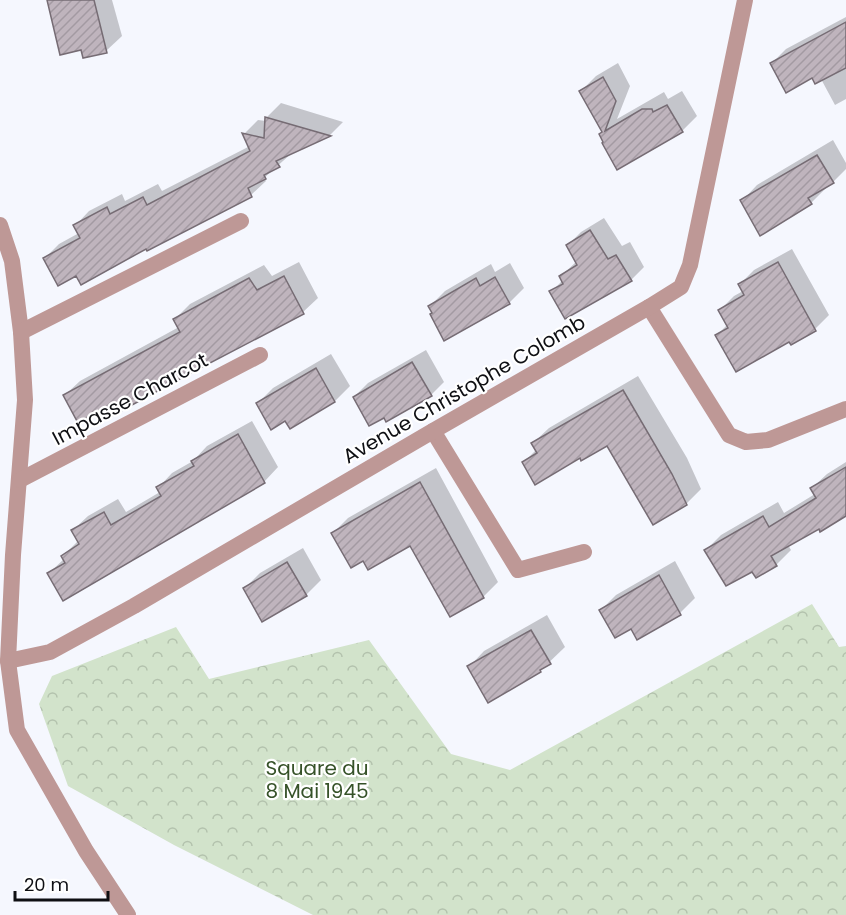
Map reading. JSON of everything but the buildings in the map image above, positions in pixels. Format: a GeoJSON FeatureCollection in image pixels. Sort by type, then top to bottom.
{"type":"FeatureCollection","features":[{"type":"Feature","properties":{"kind":"street","name":"Avenue Christophe Colomb"},"geometry":{"type":"LineString","coordinates":[[8,661],[50,652],[134,606],[681,287],[690,265],[746,0]]}},
{"type":"Feature","properties":{"kind":"street"},"geometry":{"type":"LineString","coordinates":[[21,332],[241,221]]}},
{"type":"Feature","properties":{"kind":"street"},"geometry":{"type":"LineString","coordinates":[[0,225],[12,261],[21,332],[25,400],[20,480],[6,555],[8,661],[17,730],[86,851],[128,915]]}},
{"type":"Feature","properties":{"kind":"street"},"geometry":{"type":"LineString","coordinates":[[649,307],[729,435],[746,442],[768,440],[846,409]]}},
{"type":"Feature","properties":{"kind":"street","name":"Impasse Charcot"},"geometry":{"type":"LineString","coordinates":[[20,480],[260,355]]}},
{"type":"Feature","properties":{"kind":"street"},"geometry":{"type":"LineString","coordinates":[[433,431],[518,570],[584,552]]}},
{"type":"Feature","properties":{"kind":"green space","name":"Square du 8 Mai 1945"},"geometry":{"type":"Polygon","coordinates":[[[812,604],[839,647],[846,646],[846,915],[313,915],[174,845],[68,786],[39,704],[52,676],[176,627],[209,679],[369,640],[451,754],[510,770],[812,604]]]}}]}
